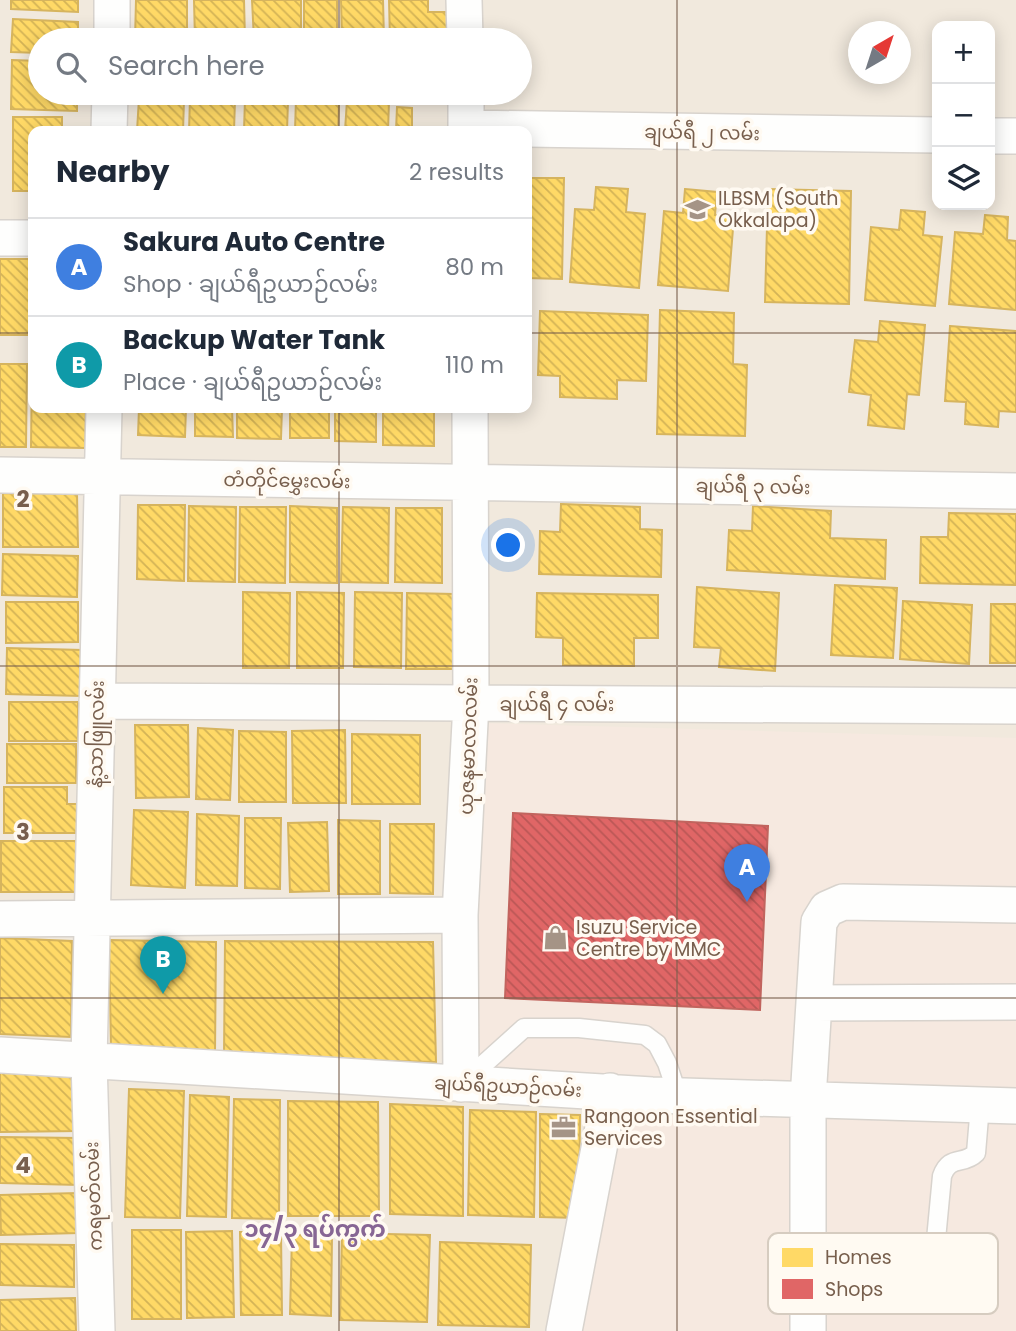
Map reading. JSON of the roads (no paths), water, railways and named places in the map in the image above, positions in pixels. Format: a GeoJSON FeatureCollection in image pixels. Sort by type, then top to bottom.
{"type":"FeatureCollection","features":[{"type":"Feature","properties":{"kind":"street"},"geometry":{"type":"LineString","coordinates":[[112,28],[113,0]]}},
{"type":"Feature","properties":{"kind":"street"},"geometry":{"type":"LineString","coordinates":[[464,0],[465,28]]}},
{"type":"Feature","properties":{"kind":"street"},"geometry":{"type":"LineString","coordinates":[[109,126],[110,105]]}},
{"type":"Feature","properties":{"kind":"street"},"geometry":{"type":"LineString","coordinates":[[466,105],[466,126]]}},
{"type":"Feature","properties":{"kind":"street","name":"ချယ်ရီ ၂ လမ်း"},"geometry":{"type":"LineString","coordinates":[[532,130],[932,135]]}},
{"type":"Feature","properties":{"kind":"street"},"geometry":{"type":"LineString","coordinates":[[995,136],[1016,136]]}},
{"type":"Feature","properties":{"kind":"street"},"geometry":{"type":"LineString","coordinates":[[0,238],[28,238]]}},
{"type":"Feature","properties":{"kind":"street","name":"နံ့သာဖြူလမ်း"},"geometry":{"type":"LineString","coordinates":[[89,1061],[104,413]]}},
{"type":"Feature","properties":{"kind":"street","name":"ယုဇနမာလာလမ်း"},"geometry":{"type":"LineString","coordinates":[[461,1084],[460,915],[481,482],[471,413]]}},
{"type":"Feature","properties":{"kind":"street","name":"တံတိုင်မွှေးလမ်း"},"geometry":{"type":"LineString","coordinates":[[0,475],[481,482]]}},
{"type":"Feature","properties":{"kind":"street","name":"ချယ်ရီ ၃ လမ်း"},"geometry":{"type":"LineString","coordinates":[[481,482],[1016,491]]}},
{"type":"Feature","properties":{"kind":"street","name":"ချယ်ရီ ၄ လမ်း"},"geometry":{"type":"LineString","coordinates":[[97,701],[1016,706]]}},
{"type":"Feature","properties":{"kind":"street"},"geometry":{"type":"LineString","coordinates":[[808,1233],[808,1099],[819,922],[827,909],[843,902],[1016,905]]}},
{"type":"Feature","properties":{"kind":"street"},"geometry":{"type":"LineString","coordinates":[[0,919],[460,915]]}},
{"type":"Feature","properties":{"kind":"street"},"geometry":{"type":"LineString","coordinates":[[814,1003],[1016,1002]]}},
{"type":"Feature","properties":{"kind":"street","name":"ချယ်ရီဥယာဉ်လမ်း"},"geometry":{"type":"LineString","coordinates":[[0,1055],[678,1096],[1016,1106]]}},
{"type":"Feature","properties":{"kind":"street","name":"ကရမတ်လမ်း"},"geometry":{"type":"LineString","coordinates":[[89,1061],[97,1331]]}},
{"type":"Feature","properties":{"kind":"street"},"geometry":{"type":"LineString","coordinates":[[564,1331],[610,1091]]}},
{"type":"Feature","properties":{"kind":"lane"},"geometry":{"type":"LineString","coordinates":[[461,1084],[524,1028],[579,1028],[645,1035],[657,1044],[667,1063],[678,1096]]}},
{"type":"Feature","properties":{"kind":"lane"},"geometry":{"type":"LineString","coordinates":[[937,1233],[942,1176],[946,1167],[956,1160],[970,1159],[976,1153],[980,1105]]}},
{"type":"Feature","properties":{"kind":"place","name":"ILBSM (South Okkalapa)"},"geometry":{"type":"Point","coordinates":[698,209]}},
{"type":"Feature","properties":{"kind":"place","name":"Sakura Auto Centre"},"geometry":{"type":"Point","coordinates":[747,902]}},
{"type":"Feature","properties":{"kind":"place","name":"Isuzu Service Centre by MMC"},"geometry":{"type":"Point","coordinates":[556,938]}},
{"type":"Feature","properties":{"kind":"place","name":"Backup Water Tank"},"geometry":{"type":"Point","coordinates":[163,994]}},
{"type":"Feature","properties":{"kind":"place","name":"Rangoon Essential Services"},"geometry":{"type":"Point","coordinates":[564,1127]}},
{"type":"Feature","properties":{"kind":"district","name":"၁၄/၃ ရပ်ကွက်"},"geometry":{"type":"Point","coordinates":[315,1229]}}]}
